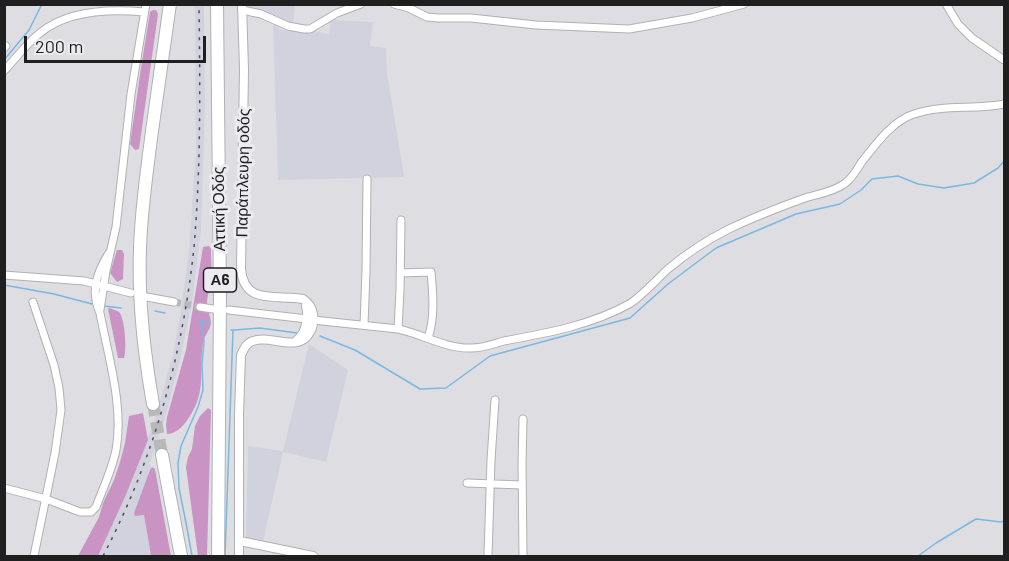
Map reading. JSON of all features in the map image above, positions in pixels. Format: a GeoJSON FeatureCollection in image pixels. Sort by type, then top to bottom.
{"type":"FeatureCollection","features":[{"type":"Feature","properties":{"kind":"highway"},"geometry":{"type":"LineString","coordinates":[[153,404],[142,321],[141,214],[170,4]]}},
{"type":"Feature","properties":{"kind":"highway","name":"Αττική Οδός"},"geometry":{"type":"LineString","coordinates":[[217,4],[220,296],[218,556]]}},
{"type":"Feature","properties":{"kind":"highway"},"geometry":{"type":"LineString","coordinates":[[162,455],[181,556]]}},
{"type":"Feature","properties":{"kind":"street"},"geometry":{"type":"LineString","coordinates":[[242,7],[288,26],[310,29],[337,13],[361,4]]}},
{"type":"Feature","properties":{"kind":"street"},"geometry":{"type":"LineString","coordinates":[[394,4],[427,17],[629,29],[692,18],[744,4]]}},
{"type":"Feature","properties":{"kind":"street"},"geometry":{"type":"LineString","coordinates":[[945,4],[958,24],[972,38],[1005,60]]}},
{"type":"Feature","properties":{"kind":"street","name":"Παράπλευρη οδός"},"geometry":{"type":"LineString","coordinates":[[242,7],[244,69],[241,269],[243,280],[247,289],[257,295],[297,298],[306,305],[310,320]]}},
{"type":"Feature","properties":{"kind":"street"},"geometry":{"type":"LineString","coordinates":[[4,71],[33,39],[59,22],[97,12],[145,8],[131,94],[116,227],[100,285],[100,313],[118,417],[112,464],[96,507],[91,512],[80,512],[46,499],[4,488]]}},
{"type":"Feature","properties":{"kind":"street"},"geometry":{"type":"LineString","coordinates":[[229,310],[398,329],[464,348],[479,347],[576,326],[622,308],[638,298],[685,255],[705,242],[743,223],[847,182],[887,132],[904,118],[927,111],[1005,104]]}},
{"type":"Feature","properties":{"kind":"street"},"geometry":{"type":"LineString","coordinates":[[364,326],[367,179]]}},
{"type":"Feature","properties":{"kind":"street"},"geometry":{"type":"LineString","coordinates":[[398,329],[401,220]]}},
{"type":"Feature","properties":{"kind":"street"},"geometry":{"type":"LineString","coordinates":[[400,273],[431,272],[432,316],[428,338]]}},
{"type":"Feature","properties":{"kind":"street"},"geometry":{"type":"LineString","coordinates":[[4,275],[75,280],[131,293]]}},
{"type":"Feature","properties":{"kind":"street"},"geometry":{"type":"LineString","coordinates":[[147,297],[174,302]]}},
{"type":"Feature","properties":{"kind":"street"},"geometry":{"type":"LineString","coordinates":[[33,302],[60,388],[61,410],[55,453],[34,556]]}},
{"type":"Feature","properties":{"kind":"street"},"geometry":{"type":"LineString","coordinates":[[201,307],[213,309]]}},
{"type":"Feature","properties":{"kind":"street"},"geometry":{"type":"LineString","coordinates":[[239,556],[239,414],[244,348],[252,341],[263,339],[291,343],[301,337],[310,320]]}},
{"type":"Feature","properties":{"kind":"street"},"geometry":{"type":"LineString","coordinates":[[488,556],[495,400]]}},
{"type":"Feature","properties":{"kind":"street"},"geometry":{"type":"LineString","coordinates":[[523,419],[523,556]]}},
{"type":"Feature","properties":{"kind":"street"},"geometry":{"type":"LineString","coordinates":[[467,483],[522,486]]}},
{"type":"Feature","properties":{"kind":"street"},"geometry":{"type":"LineString","coordinates":[[240,541],[313,556]]}},
{"type":"Feature","properties":{"kind":"shaded area"},"geometry":{"type":"Polygon","coordinates":[[[195,5],[204,5],[205,110],[201,230],[192,302],[180,360],[165,418],[150,463],[151,468],[135,513],[144,514],[151,556],[98,556],[125,497],[154,422],[173,355],[181,310],[189,251],[196,151],[195,5]]]}},
{"type":"Feature","properties":{"kind":"shaded area"},"geometry":{"type":"Polygon","coordinates":[[[249,5],[295,5],[293,24],[275,15],[249,9],[249,5]]]}},
{"type":"Feature","properties":{"kind":"shaded area"},"geometry":{"type":"Polygon","coordinates":[[[156,10],[158,14],[139,149],[135,150],[130,144],[150,12],[156,10]]]}},
{"type":"Feature","properties":{"kind":"shaded area"},"geometry":{"type":"Polygon","coordinates":[[[331,20],[373,22],[370,46],[386,48],[387,73],[404,177],[278,180],[273,22],[280,30],[315,31],[329,34],[331,20]]]}},
{"type":"Feature","properties":{"kind":"shaded area"},"geometry":{"type":"Polygon","coordinates":[[[209,246],[211,249],[211,281],[207,304],[211,324],[203,343],[200,393],[186,422],[175,432],[167,434],[167,417],[186,350],[203,247],[209,246]]]}},
{"type":"Feature","properties":{"kind":"shaded area"},"geometry":{"type":"Polygon","coordinates":[[[117,250],[122,250],[124,254],[123,279],[117,282],[110,273],[117,250]]]}},
{"type":"Feature","properties":{"kind":"shaded area"},"geometry":{"type":"Polygon","coordinates":[[[109,308],[119,312],[123,321],[124,358],[118,358],[109,308]]]}},
{"type":"Feature","properties":{"kind":"shaded area"},"geometry":{"type":"Polygon","coordinates":[[[309,344],[348,370],[326,462],[283,452],[263,542],[246,538],[248,446],[283,451],[309,344]]]}},
{"type":"Feature","properties":{"kind":"shaded area"},"geometry":{"type":"Polygon","coordinates":[[[208,408],[211,410],[207,556],[198,556],[186,467],[192,449],[195,426],[200,416],[208,408]]]}},
{"type":"Feature","properties":{"kind":"shaded area"},"geometry":{"type":"Polygon","coordinates":[[[143,413],[148,440],[125,497],[98,556],[78,556],[99,517],[114,480],[125,443],[129,416],[143,413]]]}},
{"type":"Feature","properties":{"kind":"shaded area"},"geometry":{"type":"Polygon","coordinates":[[[152,467],[155,469],[171,556],[151,556],[144,515],[135,516],[134,513],[152,467]]]}},
{"type":"Feature","properties":{"kind":"waterway"},"geometry":{"type":"LineString","coordinates":[[4,60],[29,30],[42,4]]}},
{"type":"Feature","properties":{"kind":"waterway"},"geometry":{"type":"LineString","coordinates":[[320,336],[355,350],[420,389],[446,388],[490,356],[630,318],[668,284],[716,248],[796,214],[840,204],[861,190],[872,179],[898,176],[918,184],[944,188],[974,183],[998,168],[1004,161]]}},
{"type":"Feature","properties":{"kind":"waterway"},"geometry":{"type":"LineString","coordinates":[[4,285],[92,304]]}},
{"type":"Feature","properties":{"kind":"waterway"},"geometry":{"type":"LineString","coordinates":[[104,306],[121,308]]}},
{"type":"Feature","properties":{"kind":"waterway"},"geometry":{"type":"LineString","coordinates":[[155,311],[165,313]]}},
{"type":"Feature","properties":{"kind":"waterway"},"geometry":{"type":"LineString","coordinates":[[199,321],[210,323]]}},
{"type":"Feature","properties":{"kind":"waterway"},"geometry":{"type":"LineString","coordinates":[[192,556],[179,488],[178,463],[181,446],[203,390],[202,322]]}},
{"type":"Feature","properties":{"kind":"waterway"},"geometry":{"type":"LineString","coordinates":[[234,330],[260,328],[297,333]]}},
{"type":"Feature","properties":{"kind":"waterway"},"geometry":{"type":"LineString","coordinates":[[225,556],[233,330],[231,330]]}},
{"type":"Feature","properties":{"kind":"waterway"},"geometry":{"type":"LineString","coordinates":[[918,556],[976,519],[1004,521]]}},
{"type":"Feature","properties":{"kind":"tunnel"},"geometry":{"type":"LineString","coordinates":[[174,302],[200,307]]}},
{"type":"Feature","properties":{"kind":"tunnel"},"geometry":{"type":"LineString","coordinates":[[153,404],[162,455]]}},
{"type":"Feature","properties":{"kind":"railway"},"geometry":{"type":"LineString","coordinates":[[103,556],[121,520],[151,445],[174,367],[189,287],[198,186],[199,4]]}}]}
